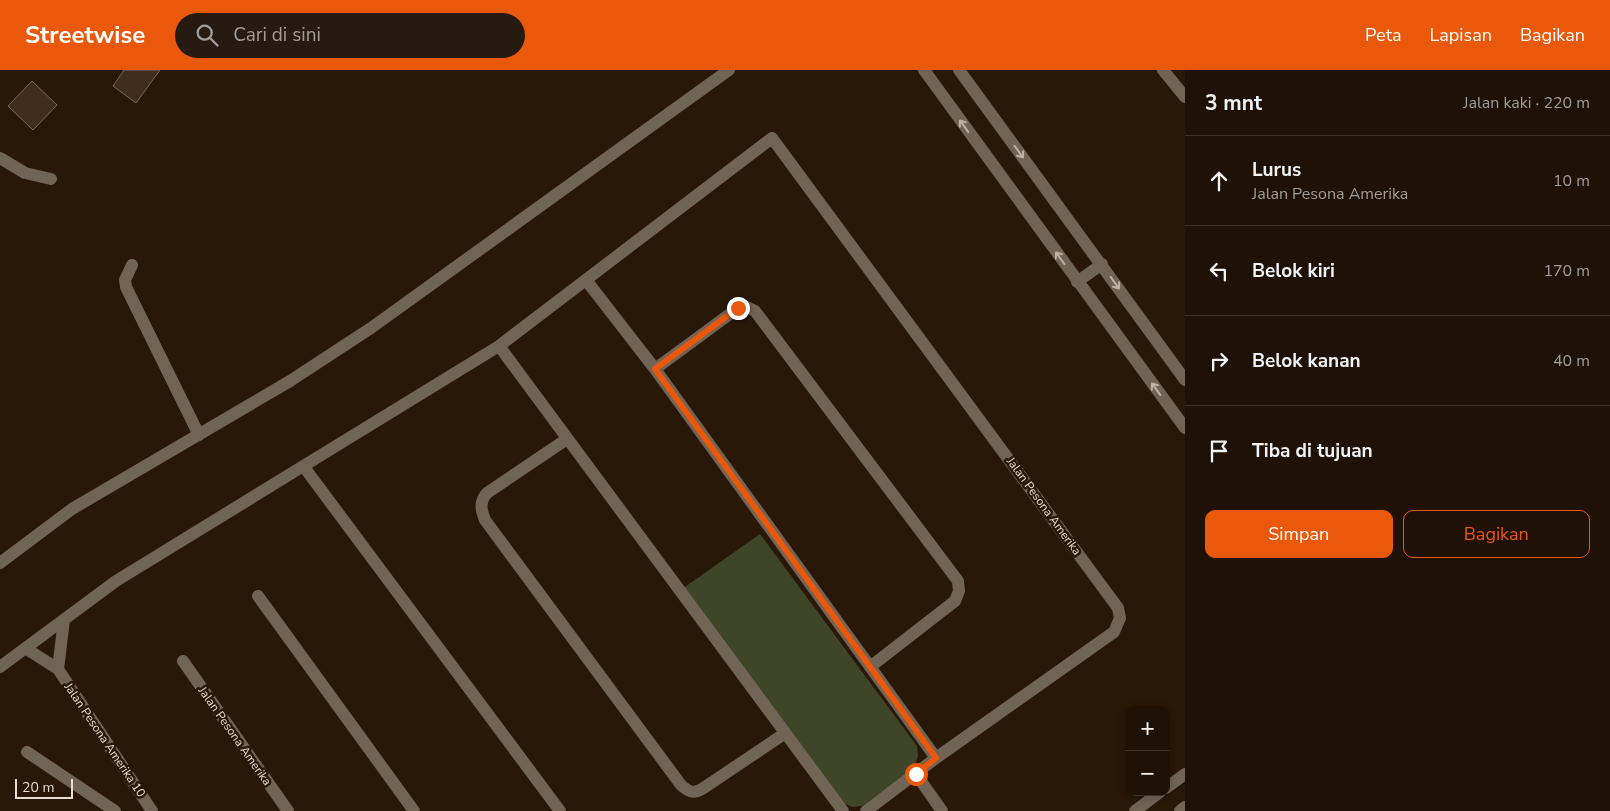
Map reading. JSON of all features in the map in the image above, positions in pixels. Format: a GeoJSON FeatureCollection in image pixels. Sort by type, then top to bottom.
{"type":"FeatureCollection","features":[{"type":"Feature","properties":{"kind":"street"},"geometry":{"type":"LineString","coordinates":[[0,562],[72,508],[134,470],[199,435],[290,381],[371,328],[729,70]]}},
{"type":"Feature","properties":{"kind":"street"},"geometry":{"type":"LineString","coordinates":[[924,70],[1185,428]]}},
{"type":"Feature","properties":{"kind":"street"},"geometry":{"type":"LineString","coordinates":[[959,70],[1185,380]]}},
{"type":"Feature","properties":{"kind":"street"},"geometry":{"type":"LineString","coordinates":[[1163,70],[1185,97]]}},
{"type":"Feature","properties":{"kind":"street","name":"Jalan Pesona Amerika"},"geometry":{"type":"LineString","coordinates":[[586,280],[772,138],[1118,608],[1120,618],[1114,632],[936,758],[872,809]]}},
{"type":"Feature","properties":{"kind":"street"},"geometry":{"type":"LineString","coordinates":[[0,158],[25,173],[51,179]]}},
{"type":"Feature","properties":{"kind":"street"},"geometry":{"type":"LineString","coordinates":[[1077,282],[1102,264]]}},
{"type":"Feature","properties":{"kind":"street"},"geometry":{"type":"LineString","coordinates":[[132,265],[125,280],[126,287],[199,435]]}},
{"type":"Feature","properties":{"kind":"street"},"geometry":{"type":"LineString","coordinates":[[0,667],[116,581],[499,346],[586,280],[655,369],[936,758]]}},
{"type":"Feature","properties":{"kind":"street"},"geometry":{"type":"LineString","coordinates":[[655,369],[738,308],[747,307],[755,311],[958,581],[959,591],[955,601],[870,667]]}},
{"type":"Feature","properties":{"kind":"street"},"geometry":{"type":"LineString","coordinates":[[499,346],[784,734],[843,811]]}},
{"type":"Feature","properties":{"kind":"street"},"geometry":{"type":"LineString","coordinates":[[567,439],[482,498],[481,506],[485,520],[688,791],[693,792],[702,789],[784,734]]}},
{"type":"Feature","properties":{"kind":"street"},"geometry":{"type":"LineString","coordinates":[[304,467],[560,811]]}},
{"type":"Feature","properties":{"kind":"street"},"geometry":{"type":"LineString","coordinates":[[258,596],[414,811]]}},
{"type":"Feature","properties":{"kind":"street"},"geometry":{"type":"LineString","coordinates":[[25,648],[58,669],[64,620]]}},
{"type":"Feature","properties":{"kind":"street","name":"Jalan Pesona Amerika"},"geometry":{"type":"LineString","coordinates":[[183,661],[288,811]]}},
{"type":"Feature","properties":{"kind":"street","name":"Jalan Pesona Amerika 10"},"geometry":{"type":"LineString","coordinates":[[58,669],[152,811]]}},
{"type":"Feature","properties":{"kind":"street"},"geometry":{"type":"LineString","coordinates":[[27,752],[115,811]]}},
{"type":"Feature","properties":{"kind":"street"},"geometry":{"type":"LineString","coordinates":[[916,774],[942,811]]}},
{"type":"Feature","properties":{"kind":"street"},"geometry":{"type":"LineString","coordinates":[[1170,785],[1185,774]]}},
{"type":"Feature","properties":{"kind":"street"},"geometry":{"type":"LineString","coordinates":[[1135,811],[1155,796]]}},
{"type":"Feature","properties":{"kind":"street"},"geometry":{"type":"LineString","coordinates":[[1180,811],[1185,807]]}},
{"type":"Feature","properties":{"kind":"green space"},"geometry":{"type":"Polygon","coordinates":[[[760,534],[917,746],[918,756],[914,768],[862,806],[852,807],[839,801],[682,589],[760,534]]]}},
{"type":"Feature","properties":{"kind":"building"},"geometry":{"type":"Polygon","coordinates":[[[124,70],[160,70],[136,103],[113,86],[124,70]]]}},
{"type":"Feature","properties":{"kind":"building"},"geometry":{"type":"Polygon","coordinates":[[[32,81],[57,105],[33,130],[8,106],[32,81]]]}},
{"type":"Feature","properties":{"kind":"route"},"geometry":{"type":"LineString","coordinates":[[738,308],[655,369],[936,758],[916,774]]}}]}
